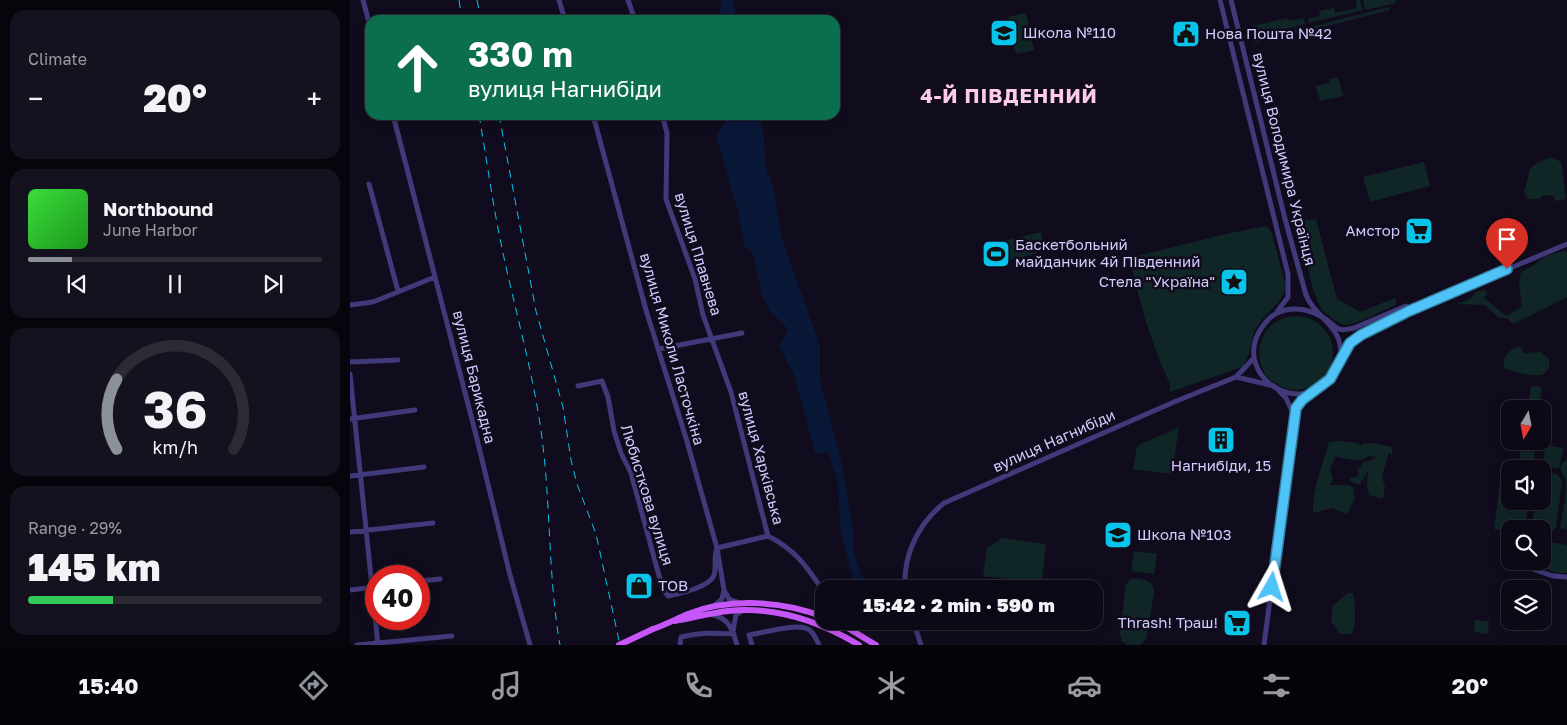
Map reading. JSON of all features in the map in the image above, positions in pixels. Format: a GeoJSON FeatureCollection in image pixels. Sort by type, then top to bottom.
{"type":"FeatureCollection","features":[{"type":"Feature","properties":{"kind":"main road"},"geometry":{"type":"LineString","coordinates":[[618,645],[675,620],[710,611],[771,604],[797,608],[815,614]]}},
{"type":"Feature","properties":{"kind":"main road"},"geometry":{"type":"LineString","coordinates":[[745,607],[803,618],[837,632],[860,645]]}},
{"type":"Feature","properties":{"kind":"main road"},"geometry":{"type":"LineString","coordinates":[[851,630],[876,645]]}},
{"type":"Feature","properties":{"kind":"street"},"geometry":{"type":"LineString","coordinates":[[363,0],[367,15]]}},
{"type":"Feature","properties":{"kind":"street"},"geometry":{"type":"LineString","coordinates":[[559,0],[564,15]]}},
{"type":"Feature","properties":{"kind":"street"},"geometry":{"type":"LineString","coordinates":[[628,0],[633,15]]}},
{"type":"Feature","properties":{"kind":"street","name":"вулиця Володимира Українця"},"geometry":{"type":"LineString","coordinates":[[1220,0],[1288,274],[1288,296],[1283,306],[1262,326],[1254,347],[1254,358]]}},
{"type":"Feature","properties":{"kind":"street","name":"вулиця Володимира Українця"},"geometry":{"type":"LineString","coordinates":[[1231,0],[1285,219],[1306,295],[1310,305],[1334,329],[1341,352],[1340,362]]}},
{"type":"Feature","properties":{"kind":"street","name":"вулиця Барикадна"},"geometry":{"type":"LineString","coordinates":[[394,120],[510,575],[530,645]]}},
{"type":"Feature","properties":{"kind":"street","name":"вулиця Миколи Ласточкіна"},"geometry":{"type":"LineString","coordinates":[[594,120],[646,310],[717,548],[724,590]]}},
{"type":"Feature","properties":{"kind":"street","name":"вулиця Плавнева"},"geometry":{"type":"LineString","coordinates":[[663,120],[667,133],[666,199],[697,284],[703,315],[711,340]]}},
{"type":"Feature","properties":{"kind":"street"},"geometry":{"type":"LineString","coordinates":[[370,184],[398,291]]}},
{"type":"Feature","properties":{"kind":"street"},"geometry":{"type":"LineString","coordinates":[[1275,314],[1293,309],[1304,309],[1324,318],[1338,329],[1346,330],[1408,309],[1567,244]]}},
{"type":"Feature","properties":{"kind":"street"},"geometry":{"type":"LineString","coordinates":[[350,305],[373,302],[435,277]]}},
{"type":"Feature","properties":{"kind":"street"},"geometry":{"type":"LineString","coordinates":[[1264,645],[1296,408],[1302,400],[1330,379],[1350,343],[1408,309]]}},
{"type":"Feature","properties":{"kind":"street"},"geometry":{"type":"LineString","coordinates":[[659,349],[742,333]]}},
{"type":"Feature","properties":{"kind":"street","name":"вулиця Харківська"},"geometry":{"type":"LineString","coordinates":[[711,340],[731,392],[768,536],[784,544],[795,554],[816,580]]}},
{"type":"Feature","properties":{"kind":"street"},"geometry":{"type":"LineString","coordinates":[[1254,358],[1260,373],[1271,386],[1286,398],[1294,415]]}},
{"type":"Feature","properties":{"kind":"street","name":"вулиця Нагнибіди"},"geometry":{"type":"LineString","coordinates":[[905,580],[905,566],[921,527],[932,513],[944,503],[1174,402],[1236,377],[1254,358]]}},
{"type":"Feature","properties":{"kind":"street"},"geometry":{"type":"LineString","coordinates":[[350,362],[398,360]]}},
{"type":"Feature","properties":{"kind":"street"},"geometry":{"type":"LineString","coordinates":[[350,374],[352,419],[361,475],[371,565]]}},
{"type":"Feature","properties":{"kind":"street"},"geometry":{"type":"LineString","coordinates":[[1236,377],[1271,386],[1288,394],[1314,391]]}},
{"type":"Feature","properties":{"kind":"street","name":"Любисткова вулиця"},"geometry":{"type":"LineString","coordinates":[[578,386],[602,381],[608,397],[614,431],[621,453],[631,473],[655,565],[663,590],[668,596],[709,583],[715,575],[715,554],[717,548]]}},
{"type":"Feature","properties":{"kind":"street"},"geometry":{"type":"LineString","coordinates":[[352,419],[415,410]]}},
{"type":"Feature","properties":{"kind":"street"},"geometry":{"type":"LineString","coordinates":[[350,476],[424,467]]}},
{"type":"Feature","properties":{"kind":"street"},"geometry":{"type":"LineString","coordinates":[[350,532],[433,523]]}},
{"type":"Feature","properties":{"kind":"street"},"geometry":{"type":"LineString","coordinates":[[717,548],[768,536]]}},
{"type":"Feature","properties":{"kind":"street"},"geometry":{"type":"LineString","coordinates":[[1535,570],[1552,576],[1567,577]]}},
{"type":"Feature","properties":{"kind":"street"},"geometry":{"type":"LineString","coordinates":[[430,580],[440,578]]}},
{"type":"Feature","properties":{"kind":"street"},"geometry":{"type":"LineString","coordinates":[[350,590],[365,589]]}},
{"type":"Feature","properties":{"kind":"street"},"geometry":{"type":"LineString","coordinates":[[724,590],[729,599],[745,607],[736,614],[734,633]]}},
{"type":"Feature","properties":{"kind":"street"},"geometry":{"type":"LineString","coordinates":[[724,590],[722,599],[710,611],[722,617],[730,626],[737,645]]}},
{"type":"Feature","properties":{"kind":"street"},"geometry":{"type":"LineString","coordinates":[[752,645],[749,635],[798,627],[813,633],[818,645]]}},
{"type":"Feature","properties":{"kind":"street"},"geometry":{"type":"LineString","coordinates":[[377,630],[378,644]]}},
{"type":"Feature","properties":{"kind":"street"},"geometry":{"type":"LineString","coordinates":[[916,630],[920,645]]}},
{"type":"Feature","properties":{"kind":"street"},"geometry":{"type":"LineString","coordinates":[[680,645],[681,637],[709,632],[734,633]]}},
{"type":"Feature","properties":{"kind":"street"},"geometry":{"type":"LineString","coordinates":[[357,645],[452,636]]}},
{"type":"Feature","properties":{"kind":"green space"},"geometry":{"type":"Polygon","coordinates":[[[1360,0],[1363,10],[1309,23],[1308,19],[1320,16],[1319,11],[1334,8],[1335,13],[1357,8],[1356,1],[1360,0]]]}},
{"type":"Feature","properties":{"kind":"green space"},"geometry":{"type":"Polygon","coordinates":[[[1363,0],[1395,0],[1396,3],[1365,10],[1363,0]]]}},
{"type":"Feature","properties":{"kind":"green space"},"geometry":{"type":"Polygon","coordinates":[[[1389,7],[1390,10],[1311,30],[1310,27],[1389,7]]]}},
{"type":"Feature","properties":{"kind":"green space"},"geometry":{"type":"Polygon","coordinates":[[[1026,13],[1034,50],[1016,54],[1007,17],[1026,13]]]}},
{"type":"Feature","properties":{"kind":"green space"},"geometry":{"type":"Polygon","coordinates":[[[1288,18],[1289,21],[1304,18],[1305,24],[1252,37],[1251,30],[1253,26],[1288,18]]]}},
{"type":"Feature","properties":{"kind":"green space"},"geometry":{"type":"Polygon","coordinates":[[[1306,27],[1307,30],[1254,43],[1253,40],[1306,27]]]}},
{"type":"Feature","properties":{"kind":"green space"},"geometry":{"type":"Polygon","coordinates":[[[1338,77],[1343,96],[1320,101],[1316,86],[1330,83],[1329,79],[1338,77]]]}},
{"type":"Feature","properties":{"kind":"green space"},"geometry":{"type":"Polygon","coordinates":[[[1551,157],[1561,162],[1566,199],[1554,201],[1555,196],[1544,195],[1539,199],[1528,199],[1524,192],[1530,169],[1537,163],[1551,157]]]}},
{"type":"Feature","properties":{"kind":"green space"},"geometry":{"type":"Polygon","coordinates":[[[1424,162],[1430,186],[1370,202],[1363,177],[1424,162]]]}},
{"type":"Feature","properties":{"kind":"green space"},"geometry":{"type":"Polygon","coordinates":[[[1316,219],[1337,299],[1360,312],[1395,298],[1395,305],[1362,320],[1345,325],[1335,321],[1320,307],[1312,287],[1298,221],[1316,219]]]}},
{"type":"Feature","properties":{"kind":"green space"},"geometry":{"type":"Polygon","coordinates":[[[1266,226],[1271,231],[1286,286],[1281,299],[1258,324],[1245,362],[1242,367],[1170,392],[1170,384],[1145,319],[1129,258],[1266,226]]]}},
{"type":"Feature","properties":{"kind":"green space"},"geometry":{"type":"Polygon","coordinates":[[[1041,232],[1045,251],[1011,260],[1007,240],[1041,232]]]}},
{"type":"Feature","properties":{"kind":"green space","name":"Баскетбольний майданчик 4й Південний"},"geometry":{"type":"Polygon","coordinates":[[[1006,240],[1010,260],[987,266],[981,247],[1006,240]]]}},
{"type":"Feature","properties":{"kind":"green space"},"geometry":{"type":"Polygon","coordinates":[[[1566,250],[1567,297],[1515,323],[1510,322],[1508,318],[1499,318],[1485,305],[1458,304],[1470,299],[1476,292],[1484,290],[1488,293],[1484,298],[1506,316],[1522,307],[1519,282],[1521,272],[1546,256],[1566,250]]]}},
{"type":"Feature","properties":{"kind":"green space"},"geometry":{"type":"Polygon","coordinates":[[[1289,316],[1303,316],[1317,322],[1327,332],[1333,346],[1331,367],[1317,384],[1303,390],[1289,390],[1275,384],[1265,374],[1259,360],[1259,346],[1265,332],[1275,322],[1289,316]]]}},
{"type":"Feature","properties":{"kind":"green space"},"geometry":{"type":"Polygon","coordinates":[[[1520,346],[1524,353],[1541,352],[1549,359],[1549,368],[1544,374],[1530,375],[1505,369],[1504,361],[1507,354],[1520,346]]]}},
{"type":"Feature","properties":{"kind":"green space"},"geometry":{"type":"Polygon","coordinates":[[[1531,386],[1542,387],[1540,400],[1529,400],[1531,386]]]}},
{"type":"Feature","properties":{"kind":"green space"},"geometry":{"type":"Polygon","coordinates":[[[1179,427],[1172,474],[1133,469],[1137,446],[1179,427]]]}},
{"type":"Feature","properties":{"kind":"green space"},"geometry":{"type":"Polygon","coordinates":[[[1329,442],[1358,443],[1361,447],[1362,444],[1373,443],[1392,447],[1392,455],[1389,452],[1382,477],[1385,487],[1383,499],[1369,495],[1367,487],[1368,471],[1359,485],[1349,481],[1351,478],[1357,477],[1359,474],[1357,470],[1363,462],[1370,461],[1376,457],[1369,456],[1356,460],[1335,457],[1330,469],[1333,480],[1330,485],[1348,485],[1353,487],[1355,498],[1347,514],[1332,508],[1313,513],[1316,486],[1329,442]]]}},
{"type":"Feature","properties":{"kind":"green space"},"geometry":{"type":"Polygon","coordinates":[[[1551,446],[1563,448],[1559,468],[1551,468],[1551,460],[1544,460],[1545,450],[1551,450],[1551,446]]]}},
{"type":"Feature","properties":{"kind":"green space"},"geometry":{"type":"Polygon","coordinates":[[[1521,450],[1535,451],[1534,460],[1519,460],[1521,450]]]}},
{"type":"Feature","properties":{"kind":"green space"},"geometry":{"type":"Polygon","coordinates":[[[1567,460],[1567,529],[1560,528],[1566,494],[1566,480],[1560,469],[1563,462],[1567,460]]]}},
{"type":"Feature","properties":{"kind":"green space"},"geometry":{"type":"Polygon","coordinates":[[[1551,473],[1558,475],[1562,481],[1556,527],[1551,532],[1551,520],[1533,520],[1534,510],[1551,510],[1551,473]]]}},
{"type":"Feature","properties":{"kind":"green space"},"geometry":{"type":"Polygon","coordinates":[[[1501,474],[1501,510],[1528,510],[1526,520],[1501,520],[1501,530],[1494,529],[1501,474]]]}},
{"type":"Feature","properties":{"kind":"green space"},"geometry":{"type":"Polygon","coordinates":[[[1002,538],[1046,544],[1042,580],[1017,580],[983,576],[987,548],[1002,538]]]}},
{"type":"Feature","properties":{"kind":"green space"},"geometry":{"type":"Polygon","coordinates":[[[1551,542],[1567,545],[1567,573],[1557,573],[1549,570],[1551,570],[1551,542]]]}},
{"type":"Feature","properties":{"kind":"green space"},"geometry":{"type":"Polygon","coordinates":[[[1134,551],[1157,554],[1154,574],[1131,571],[1134,551]]]}},
{"type":"Feature","properties":{"kind":"green space"},"geometry":{"type":"Polygon","coordinates":[[[1135,578],[1149,582],[1153,586],[1154,593],[1146,639],[1140,645],[1127,645],[1122,641],[1120,633],[1126,584],[1135,578]]]}},
{"type":"Feature","properties":{"kind":"green space"},"geometry":{"type":"Polygon","coordinates":[[[1348,593],[1353,593],[1355,624],[1352,634],[1340,634],[1331,621],[1333,605],[1348,593]]]}},
{"type":"Feature","properties":{"kind":"green space"},"geometry":{"type":"Polygon","coordinates":[[[1475,620],[1489,622],[1488,634],[1474,632],[1475,620]]]}},
{"type":"Feature","properties":{"kind":"water"},"geometry":{"type":"Polygon","coordinates":[[[721,0],[732,0],[736,15],[720,15],[721,0]]]}},
{"type":"Feature","properties":{"kind":"water"},"geometry":{"type":"Polygon","coordinates":[[[727,120],[761,120],[765,164],[775,195],[781,236],[820,346],[820,380],[841,461],[853,529],[854,554],[864,580],[854,580],[853,578],[840,528],[838,481],[828,453],[815,453],[794,375],[779,346],[788,329],[770,311],[762,295],[752,251],[744,246],[738,211],[716,136],[727,120]]]}},
{"type":"Feature","properties":{"kind":"railway"},"geometry":{"type":"LineString","coordinates":[[459,0],[461,15]]}},
{"type":"Feature","properties":{"kind":"railway"},"geometry":{"type":"LineString","coordinates":[[477,0],[480,15]]}},
{"type":"Feature","properties":{"kind":"railway"},"geometry":{"type":"LineString","coordinates":[[480,120],[499,236],[539,415],[545,464],[553,594],[560,645]]}},
{"type":"Feature","properties":{"kind":"railway"},"geometry":{"type":"LineString","coordinates":[[500,120],[536,311],[563,407],[571,460],[577,484],[596,534],[620,645]]}},
{"type":"Feature","properties":{"kind":"place","name":"Школа №110"},"geometry":{"type":"Point","coordinates":[1004,33]}},
{"type":"Feature","properties":{"kind":"place","name":"Нова Пошта №42"},"geometry":{"type":"Point","coordinates":[1186,34]}},
{"type":"Feature","properties":{"kind":"place","name":"Амстор"},"geometry":{"type":"Point","coordinates":[1419,231]}},
{"type":"Feature","properties":{"kind":"place","name":"Баскетбольний майданчик 4й Південний"},"geometry":{"type":"Point","coordinates":[996,254]}},
{"type":"Feature","properties":{"kind":"place","name":"Стела \"Україна\""},"geometry":{"type":"Point","coordinates":[1234,282]}},
{"type":"Feature","properties":{"kind":"place","name":"Нагнибіди, 15"},"geometry":{"type":"Point","coordinates":[1221,440]}},
{"type":"Feature","properties":{"kind":"place","name":"Школа №103"},"geometry":{"type":"Point","coordinates":[1118,535]}},
{"type":"Feature","properties":{"kind":"place","name":"ТОВ"},"geometry":{"type":"Point","coordinates":[639,586]}},
{"type":"Feature","properties":{"kind":"place","name":"Thrash! Траш!"},"geometry":{"type":"Point","coordinates":[1237,623]}},
{"type":"Feature","properties":{"kind":"district","name":"4-Й ПІВДЕННИЙ"},"geometry":{"type":"Point","coordinates":[1009,96]}},
{"type":"Feature","properties":{"kind":"route"},"geometry":{"type":"LineString","coordinates":[[1272,587],[1296,408],[1302,400],[1324,386],[1338,366],[1350,343],[1361,335],[1409,311],[1507,269]]}}]}
